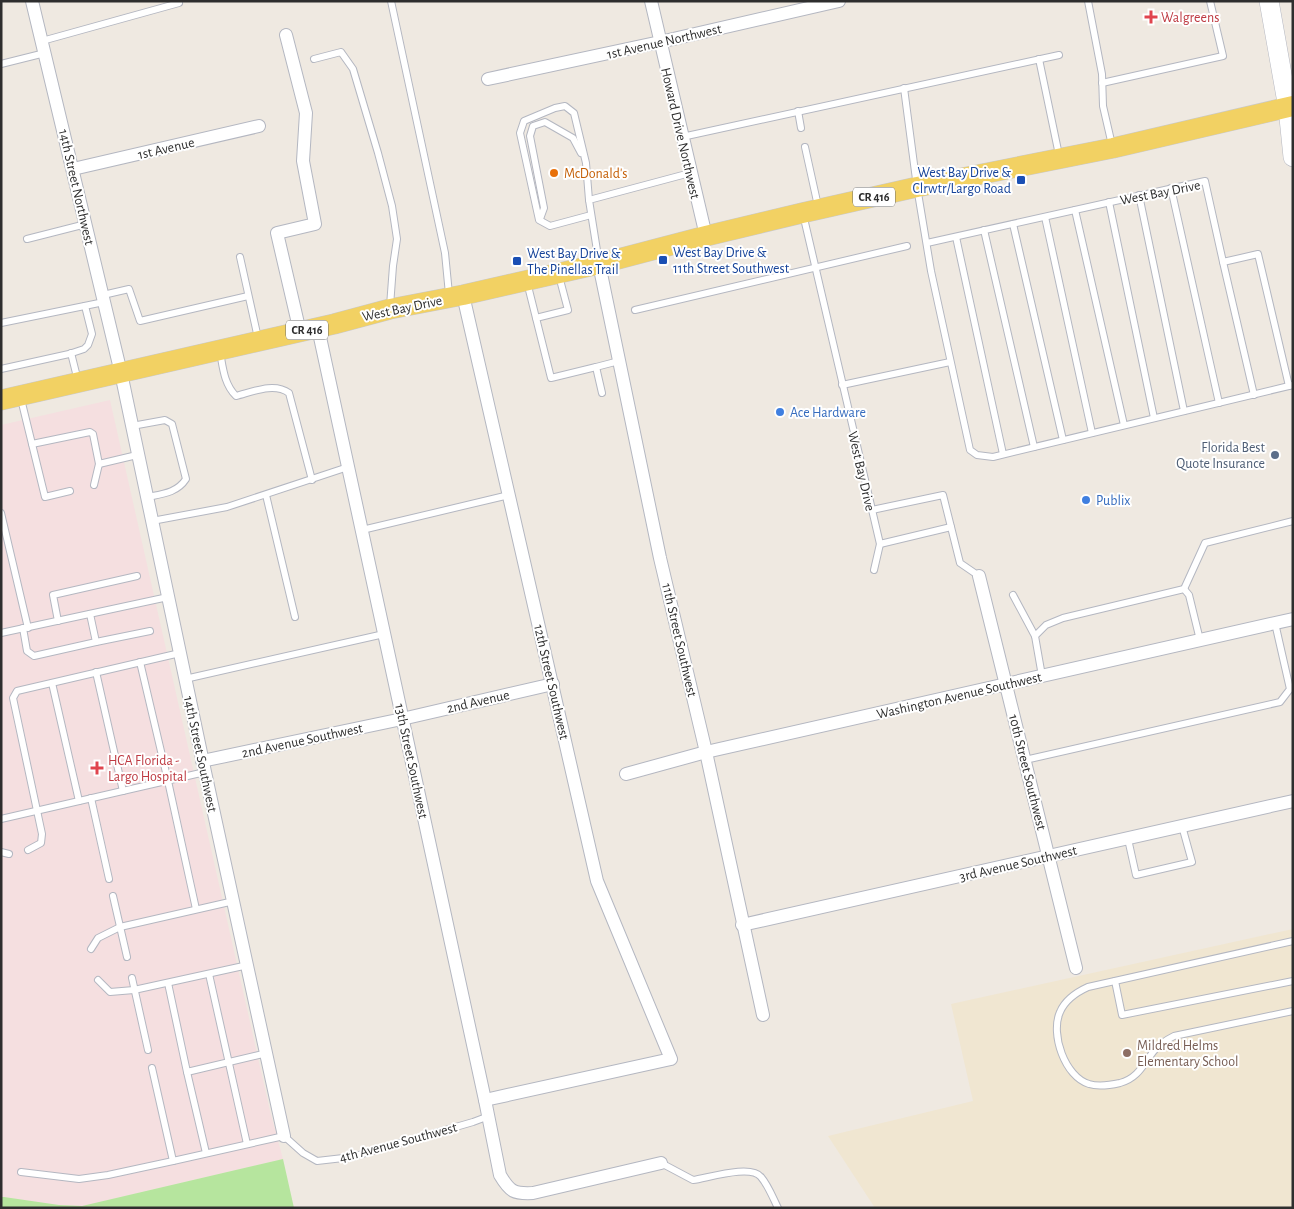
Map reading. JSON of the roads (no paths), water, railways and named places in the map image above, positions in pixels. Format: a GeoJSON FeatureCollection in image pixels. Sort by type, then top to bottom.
{"type":"FeatureCollection","features":[{"type":"Feature","properties":{"kind":"main road"},"geometry":{"type":"LineString","coordinates":[[1269,1],[1292,111],[1293,157]]}},
{"type":"Feature","properties":{"kind":"main road","name":"West Bay Drive"},"geometry":{"type":"LineString","coordinates":[[6,396],[121,373],[309,330],[390,309],[456,297],[559,274],[706,236],[917,187],[1292,111]]}},
{"type":"Feature","properties":{"kind":"street","name":"14th Street Northwest"},"geometry":{"type":"LineString","coordinates":[[32,1],[121,373]]}},
{"type":"Feature","properties":{"kind":"street","name":"Howard Drive Northwest"},"geometry":{"type":"LineString","coordinates":[[652,1],[706,236]]}},
{"type":"Feature","properties":{"kind":"street","name":"1st Avenue Northwest"},"geometry":{"type":"LineString","coordinates":[[488,79],[839,1]]}},
{"type":"Feature","properties":{"kind":"street","name":"13th Street Southwest"},"geometry":{"type":"LineString","coordinates":[[286,35],[306,113],[302,161],[315,224],[277,232],[309,330],[348,467],[486,1100],[500,1175],[512,1191],[520,1194],[533,1193],[661,1163]]}},
{"type":"Feature","properties":{"kind":"street","name":"1st Avenue"},"geometry":{"type":"LineString","coordinates":[[73,169],[259,126]]}},
{"type":"Feature","properties":{"kind":"street","name":"11th Street Southwest"},"geometry":{"type":"LineString","coordinates":[[599,264],[660,558],[706,752],[763,1015]]}},
{"type":"Feature","properties":{"kind":"street","name":"12th Street Southwest"},"geometry":{"type":"LineString","coordinates":[[456,297],[509,494],[597,881],[670,1059],[486,1100]]}},
{"type":"Feature","properties":{"kind":"street","name":"14th Street Southwest"},"geometry":{"type":"LineString","coordinates":[[121,373],[203,767],[234,901],[284,1136]]}},
{"type":"Feature","properties":{"kind":"street","name":"10th Street Southwest"},"geometry":{"type":"LineString","coordinates":[[980,576],[1076,968]]}},
{"type":"Feature","properties":{"kind":"street","name":"Washington Avenue Southwest"},"geometry":{"type":"LineString","coordinates":[[626,774],[706,752],[1293,619]]}},
{"type":"Feature","properties":{"kind":"street","name":"2nd Avenue"},"geometry":{"type":"LineString","coordinates":[[402,719],[553,684]]}},
{"type":"Feature","properties":{"kind":"street","name":"2nd Avenue Southwest"},"geometry":{"type":"LineString","coordinates":[[203,767],[402,719]]}},
{"type":"Feature","properties":{"kind":"street","name":"3rd Avenue Southwest"},"geometry":{"type":"LineString","coordinates":[[742,925],[1293,801]]}},
{"type":"Feature","properties":{"kind":"lane"},"geometry":{"type":"LineString","coordinates":[[1,64],[43,47],[179,3],[178,1]]}},
{"type":"Feature","properties":{"kind":"lane"},"geometry":{"type":"LineString","coordinates":[[391,1],[456,297]]}},
{"type":"Feature","properties":{"kind":"lane"},"geometry":{"type":"LineString","coordinates":[[1088,1],[1102,83],[1103,106],[1113,148]]}},
{"type":"Feature","properties":{"kind":"lane"},"geometry":{"type":"LineString","coordinates":[[1102,83],[1223,56],[1210,1]]}},
{"type":"Feature","properties":{"kind":"lane"},"geometry":{"type":"LineString","coordinates":[[314,59],[342,52],[353,68],[378,153],[392,206],[396,230],[397,239],[390,309]]}},
{"type":"Feature","properties":{"kind":"lane"},"geometry":{"type":"LineString","coordinates":[[682,137],[1059,55]]}},
{"type":"Feature","properties":{"kind":"lane"},"geometry":{"type":"LineString","coordinates":[[1039,59],[1060,159]]}},
{"type":"Feature","properties":{"kind":"lane"},"geometry":{"type":"LineString","coordinates":[[904,88],[917,187],[927,243],[950,362],[970,450],[977,455],[992,456],[1003,454],[1124,425],[1254,395],[1291,386],[1258,254],[1223,262],[1254,395]]}},
{"type":"Feature","properties":{"kind":"lane"},"geometry":{"type":"LineString","coordinates":[[591,215],[550,226],[540,220],[520,132],[524,121],[555,108],[565,106],[574,113],[586,162],[589,200],[599,264]]}},
{"type":"Feature","properties":{"kind":"lane"},"geometry":{"type":"LineString","coordinates":[[798,112],[801,128]]}},
{"type":"Feature","properties":{"kind":"lane"},"geometry":{"type":"LineString","coordinates":[[540,220],[544,208],[530,136],[533,126],[545,122],[573,138],[586,162]]}},
{"type":"Feature","properties":{"kind":"lane"},"geometry":{"type":"LineString","coordinates":[[805,147],[810,212]]}},
{"type":"Feature","properties":{"kind":"lane"},"geometry":{"type":"LineString","coordinates":[[589,200],[690,173]]}},
{"type":"Feature","properties":{"kind":"lane","name":"West Bay Drive"},"geometry":{"type":"LineString","coordinates":[[927,243],[1205,181],[1223,262]]}},
{"type":"Feature","properties":{"kind":"lane"},"geometry":{"type":"LineString","coordinates":[[1171,188],[1219,403]]}},
{"type":"Feature","properties":{"kind":"lane"},"geometry":{"type":"LineString","coordinates":[[1139,195],[1184,411]]}},
{"type":"Feature","properties":{"kind":"lane"},"geometry":{"type":"LineString","coordinates":[[1109,202],[1154,418]]}},
{"type":"Feature","properties":{"kind":"lane"},"geometry":{"type":"LineString","coordinates":[[1075,210],[1124,425]]}},
{"type":"Feature","properties":{"kind":"lane","name":"West Bay Drive"},"geometry":{"type":"LineString","coordinates":[[810,212],[815,268],[880,544]]}},
{"type":"Feature","properties":{"kind":"lane"},"geometry":{"type":"LineString","coordinates":[[1045,217],[1092,433]]}},
{"type":"Feature","properties":{"kind":"lane"},"geometry":{"type":"LineString","coordinates":[[26,239],[86,224]]}},
{"type":"Feature","properties":{"kind":"lane"},"geometry":{"type":"LineString","coordinates":[[1013,224],[1063,440]]}},
{"type":"Feature","properties":{"kind":"lane"},"geometry":{"type":"LineString","coordinates":[[984,230],[1034,447]]}},
{"type":"Feature","properties":{"kind":"lane"},"geometry":{"type":"LineString","coordinates":[[956,236],[1003,454]]}},
{"type":"Feature","properties":{"kind":"lane"},"geometry":{"type":"LineString","coordinates":[[635,310],[907,246]]}},
{"type":"Feature","properties":{"kind":"lane"},"geometry":{"type":"LineString","coordinates":[[240,257],[258,341]]}},
{"type":"Feature","properties":{"kind":"lane"},"geometry":{"type":"LineString","coordinates":[[536,318],[568,310],[559,274]]}},
{"type":"Feature","properties":{"kind":"lane"},"geometry":{"type":"LineString","coordinates":[[527,281],[550,378],[619,361]]}},
{"type":"Feature","properties":{"kind":"lane"},"geometry":{"type":"LineString","coordinates":[[1,323],[85,306],[129,289],[140,321],[248,296]]}},
{"type":"Feature","properties":{"kind":"lane"},"geometry":{"type":"LineString","coordinates":[[1,369],[84,349],[91,340],[92,334],[85,306]]}},
{"type":"Feature","properties":{"kind":"lane"},"geometry":{"type":"LineString","coordinates":[[220,350],[226,382],[230,391],[236,396],[266,388],[283,388],[289,393],[312,480]]}},
{"type":"Feature","properties":{"kind":"lane"},"geometry":{"type":"LineString","coordinates":[[71,353],[78,382]]}},
{"type":"Feature","properties":{"kind":"lane"},"geometry":{"type":"LineString","coordinates":[[842,385],[950,362]]}},
{"type":"Feature","properties":{"kind":"lane"},"geometry":{"type":"LineString","coordinates":[[596,366],[602,393]]}},
{"type":"Feature","properties":{"kind":"lane"},"geometry":{"type":"LineString","coordinates":[[6,396],[32,444],[44,497],[70,491]]}},
{"type":"Feature","properties":{"kind":"lane"},"geometry":{"type":"LineString","coordinates":[[132,426],[164,420],[172,424],[186,479],[182,486],[171,492],[147,497]]}},
{"type":"Feature","properties":{"kind":"lane"},"geometry":{"type":"LineString","coordinates":[[32,444],[90,432],[93,434],[99,464],[94,485]]}},
{"type":"Feature","properties":{"kind":"lane"},"geometry":{"type":"LineString","coordinates":[[99,464],[137,455]]}},
{"type":"Feature","properties":{"kind":"lane"},"geometry":{"type":"LineString","coordinates":[[152,521],[227,507],[348,467]]}},
{"type":"Feature","properties":{"kind":"lane"},"geometry":{"type":"LineString","coordinates":[[362,530],[509,494]]}},
{"type":"Feature","properties":{"kind":"lane"},"geometry":{"type":"LineString","coordinates":[[266,495],[295,617]]}},
{"type":"Feature","properties":{"kind":"lane"},"geometry":{"type":"LineString","coordinates":[[872,510],[943,495],[960,563],[980,576]]}},
{"type":"Feature","properties":{"kind":"lane"},"geometry":{"type":"LineString","coordinates":[[1,513],[26,628],[27,651],[34,656],[150,631]]}},
{"type":"Feature","properties":{"kind":"lane"},"geometry":{"type":"LineString","coordinates":[[1184,589],[1205,542],[1293,521]]}},
{"type":"Feature","properties":{"kind":"lane"},"geometry":{"type":"LineString","coordinates":[[874,570],[880,544],[951,527]]}},
{"type":"Feature","properties":{"kind":"lane"},"geometry":{"type":"LineString","coordinates":[[58,621],[53,595],[137,576]]}},
{"type":"Feature","properties":{"kind":"lane"},"geometry":{"type":"LineString","coordinates":[[1036,636],[1046,625],[1063,618],[1184,589]]}},
{"type":"Feature","properties":{"kind":"lane"},"geometry":{"type":"LineString","coordinates":[[1184,589],[1189,595],[1200,640]]}},
{"type":"Feature","properties":{"kind":"lane"},"geometry":{"type":"LineString","coordinates":[[1014,595],[1036,636],[1042,676]]}},
{"type":"Feature","properties":{"kind":"lane"},"geometry":{"type":"LineString","coordinates":[[1,633],[168,597]]}},
{"type":"Feature","properties":{"kind":"lane"},"geometry":{"type":"LineString","coordinates":[[90,614],[96,642]]}},
{"type":"Feature","properties":{"kind":"lane"},"geometry":{"type":"LineString","coordinates":[[1025,760],[1280,702],[1290,689],[1275,623]]}},
{"type":"Feature","properties":{"kind":"lane"},"geometry":{"type":"LineString","coordinates":[[185,679],[384,634]]}},
{"type":"Feature","properties":{"kind":"lane"},"geometry":{"type":"LineString","coordinates":[[28,850],[41,843],[42,834],[13,698],[17,691],[180,653]]}},
{"type":"Feature","properties":{"kind":"lane"},"geometry":{"type":"LineString","coordinates":[[140,662],[196,909]]}},
{"type":"Feature","properties":{"kind":"lane"},"geometry":{"type":"LineString","coordinates":[[96,672],[123,791]]}},
{"type":"Feature","properties":{"kind":"lane"},"geometry":{"type":"LineString","coordinates":[[52,683],[79,801]]}},
{"type":"Feature","properties":{"kind":"lane"},"geometry":{"type":"LineString","coordinates":[[1,819],[168,780],[203,767]]}},
{"type":"Feature","properties":{"kind":"lane"},"geometry":{"type":"LineString","coordinates":[[91,798],[109,879]]}},
{"type":"Feature","properties":{"kind":"lane"},"geometry":{"type":"LineString","coordinates":[[1128,838],[1136,874],[1192,862],[1182,826]]}},
{"type":"Feature","properties":{"kind":"lane"},"geometry":{"type":"LineString","coordinates":[[1,852],[9,854]]}},
{"type":"Feature","properties":{"kind":"lane"},"geometry":{"type":"LineString","coordinates":[[113,896],[127,957]]}},
{"type":"Feature","properties":{"kind":"lane"},"geometry":{"type":"LineString","coordinates":[[91,949],[98,938],[120,927],[234,901]]}},
{"type":"Feature","properties":{"kind":"lane"},"geometry":{"type":"LineString","coordinates":[[1293,941],[1088,987],[1078,992],[1069,1000],[1060,1012],[1057,1025],[1062,1053],[1067,1067],[1076,1076],[1089,1084],[1103,1086],[1122,1082],[1136,1075],[1161,1043],[1174,1036],[1293,1011]]}},
{"type":"Feature","properties":{"kind":"lane"},"geometry":{"type":"LineString","coordinates":[[98,980],[110,992],[134,990],[248,965]]}},
{"type":"Feature","properties":{"kind":"lane"},"geometry":{"type":"LineString","coordinates":[[209,974],[247,1144]]}},
{"type":"Feature","properties":{"kind":"lane"},"geometry":{"type":"LineString","coordinates":[[132,978],[148,1050]]}},
{"type":"Feature","properties":{"kind":"lane"},"geometry":{"type":"LineString","coordinates":[[1115,981],[1122,1015],[1293,981]]}},
{"type":"Feature","properties":{"kind":"lane"},"geometry":{"type":"LineString","coordinates":[[168,983],[206,1153]]}},
{"type":"Feature","properties":{"kind":"lane"},"geometry":{"type":"LineString","coordinates":[[187,1072],[267,1053]]}},
{"type":"Feature","properties":{"kind":"lane"},"geometry":{"type":"LineString","coordinates":[[152,1068],[173,1161]]}},
{"type":"Feature","properties":{"kind":"lane","name":"4th Avenue Southwest"},"geometry":{"type":"LineString","coordinates":[[284,1136],[303,1153],[317,1161],[352,1157],[488,1116]]}},
{"type":"Feature","properties":{"kind":"lane"},"geometry":{"type":"LineString","coordinates":[[21,1172],[79,1179],[108,1175],[284,1136]]}},
{"type":"Feature","properties":{"kind":"lane"},"geometry":{"type":"LineString","coordinates":[[661,1163],[693,1180],[751,1171],[760,1175],[778,1208]]}},
{"type":"Feature","properties":{"kind":"place","name":"Walgreens"},"geometry":{"type":"Point","coordinates":[1151,17]}},
{"type":"Feature","properties":{"kind":"place","name":"McDonald's"},"geometry":{"type":"Point","coordinates":[554,173]}},
{"type":"Feature","properties":{"kind":"place","name":"West Bay Drive & Clrwtr/Largo Road"},"geometry":{"type":"Point","coordinates":[1021,180]}},
{"type":"Feature","properties":{"kind":"place","name":"West Bay Drive & 11th Street Southwest"},"geometry":{"type":"Point","coordinates":[663,260]}},
{"type":"Feature","properties":{"kind":"place","name":"West Bay Drive & The Pinellas Trail"},"geometry":{"type":"Point","coordinates":[517,261]}},
{"type":"Feature","properties":{"kind":"place","name":"Ace Hardware"},"geometry":{"type":"Point","coordinates":[780,412]}},
{"type":"Feature","properties":{"kind":"place","name":"Florida Best Quote Insurance"},"geometry":{"type":"Point","coordinates":[1275,455]}},
{"type":"Feature","properties":{"kind":"place","name":"Publix"},"geometry":{"type":"Point","coordinates":[1086,500]}},
{"type":"Feature","properties":{"kind":"place","name":"HCA Florida - Largo Hospital"},"geometry":{"type":"Point","coordinates":[97,768]}},
{"type":"Feature","properties":{"kind":"place","name":"Mildred Helms Elementary School"},"geometry":{"type":"Point","coordinates":[1127,1053]}}]}
